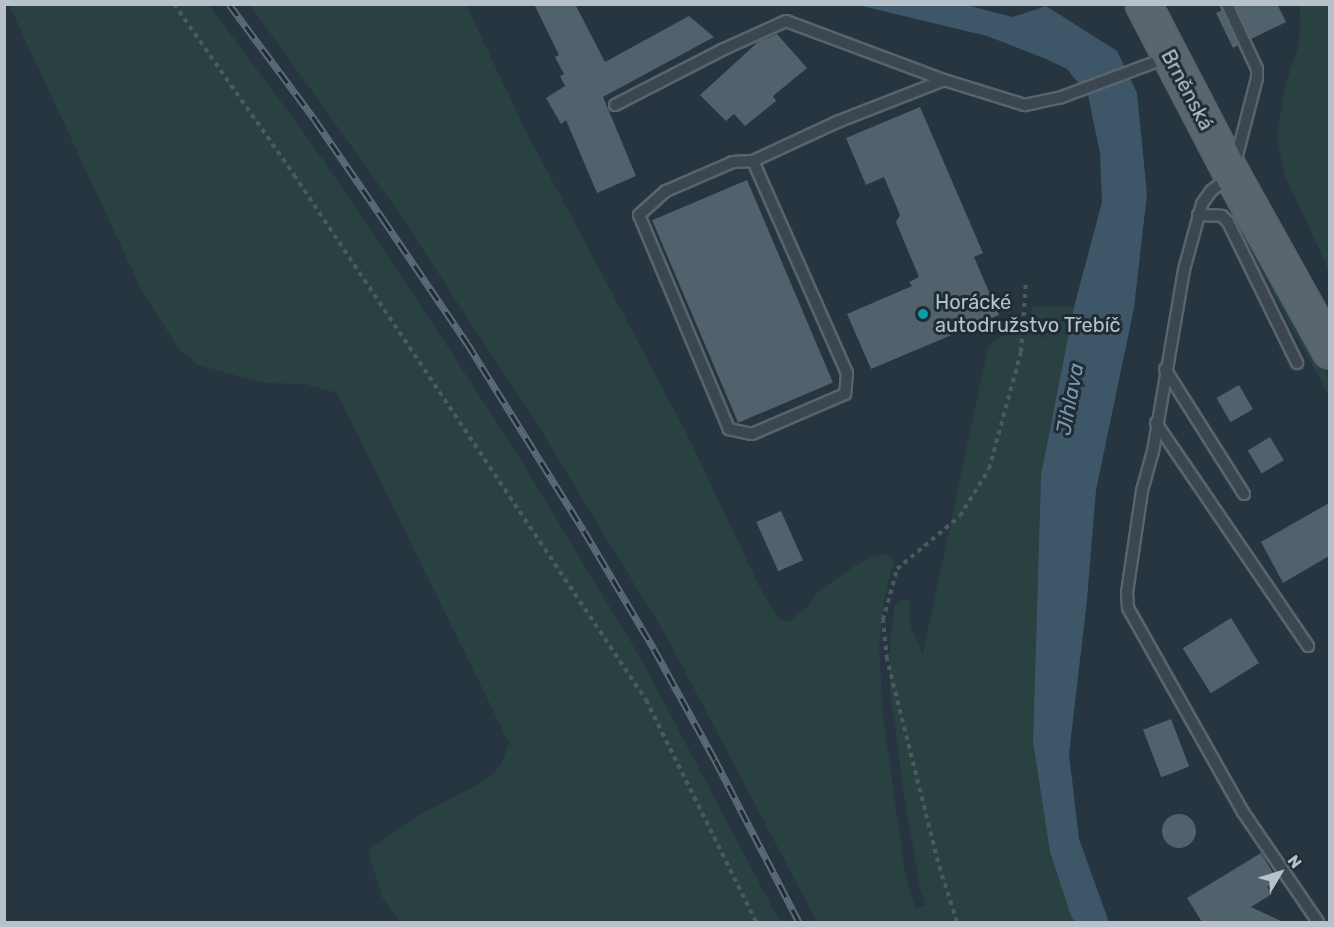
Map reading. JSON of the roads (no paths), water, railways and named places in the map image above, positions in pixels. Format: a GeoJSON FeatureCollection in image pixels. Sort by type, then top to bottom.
{"type":"FeatureCollection","features":[{"type":"Feature","properties":{"kind":"main road","name":"Brněnská"},"geometry":{"type":"LineString","coordinates":[[1143,4],[1232,175],[1329,351]]}},
{"type":"Feature","properties":{"kind":"lane"},"geometry":{"type":"LineString","coordinates":[[1227,4],[1257,69],[1257,78],[1232,175],[1211,191],[1198,215],[1184,270],[1139,514],[1127,593],[1128,608],[1243,812],[1318,922]]}},
{"type":"Feature","properties":{"kind":"lane"},"geometry":{"type":"LineString","coordinates":[[615,105],[724,49],[786,21],[944,80],[1025,105],[1059,98],[1169,57]]}},
{"type":"Feature","properties":{"kind":"lane"},"geometry":{"type":"LineString","coordinates":[[753,161],[847,374],[845,394],[752,434],[729,429],[639,215],[666,191],[733,162],[753,161],[837,122],[944,80]]}},
{"type":"Feature","properties":{"kind":"lane"},"geometry":{"type":"LineString","coordinates":[[1198,215],[1222,216],[1228,222],[1297,363]]}},
{"type":"Feature","properties":{"kind":"lane"},"geometry":{"type":"LineString","coordinates":[[1165,369],[1244,494]]}},
{"type":"Feature","properties":{"kind":"lane"},"geometry":{"type":"LineString","coordinates":[[1156,423],[1308,646]]}},
{"type":"Feature","properties":{"kind":"water","name":"Jihlava"},"geometry":{"type":"Polygon","coordinates":[[[858,5],[966,5],[1013,17],[1046,6],[1117,51],[1137,93],[1147,194],[1134,308],[1096,490],[1087,600],[1069,754],[1079,839],[1109,922],[1075,922],[1071,916],[1050,852],[1033,742],[1041,475],[1074,307],[1102,202],[1100,153],[1088,95],[1067,69],[1046,59],[987,36],[858,5]]]}},
{"type":"Feature","properties":{"kind":"railway"},"geometry":{"type":"LineString","coordinates":[[229,4],[315,120],[467,343],[584,531],[654,649],[715,760],[799,922]]}},
{"type":"Feature","properties":{"kind":"place","name":"Horácké autodružstvo Třebíč"},"geometry":{"type":"Point","coordinates":[923,314]}}]}
